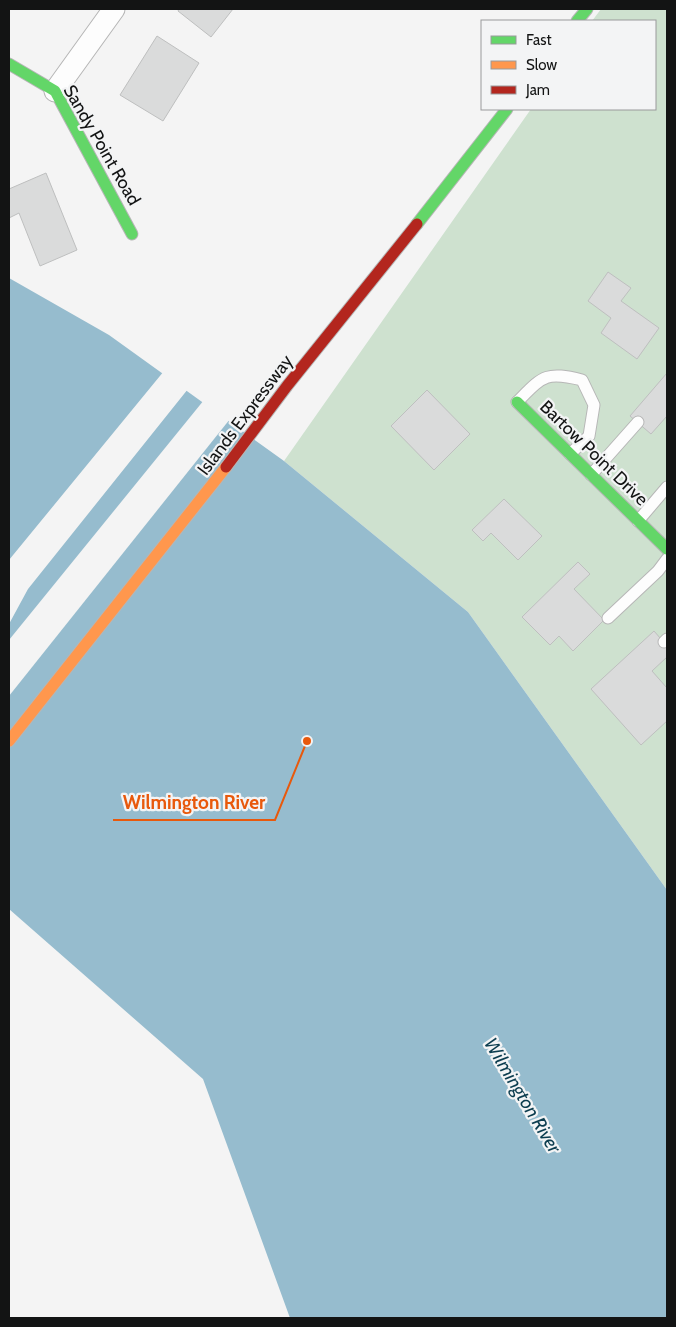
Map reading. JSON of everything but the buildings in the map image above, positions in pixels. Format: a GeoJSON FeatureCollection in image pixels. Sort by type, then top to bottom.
{"type":"FeatureCollection","features":[{"type":"Feature","properties":{"kind":"main road"},"geometry":{"type":"LineString","coordinates":[[578,20],[587,9]]}},
{"type":"Feature","properties":{"kind":"main road","name":"Sandy Point Road"},"geometry":{"type":"LineString","coordinates":[[9,64],[55,91],[132,234]]}},
{"type":"Feature","properties":{"kind":"main road","name":"Islands Expressway"},"geometry":{"type":"LineString","coordinates":[[9,741],[193,512],[287,386],[432,206],[506,110]]}},
{"type":"Feature","properties":{"kind":"main road","name":"Bartow Point Drive"},"geometry":{"type":"LineString","coordinates":[[517,402],[667,549]]}},
{"type":"Feature","properties":{"kind":"street"},"geometry":{"type":"LineString","coordinates":[[55,91],[114,9]]}},
{"type":"Feature","properties":{"kind":"lane"},"geometry":{"type":"LineString","coordinates":[[517,402],[537,382],[556,374],[582,380],[594,405],[591,428],[589,436],[570,454]]}},
{"type":"Feature","properties":{"kind":"lane"},"geometry":{"type":"LineString","coordinates":[[591,475],[638,422]]}},
{"type":"Feature","properties":{"kind":"lane"},"geometry":{"type":"LineString","coordinates":[[638,521],[667,487]]}},
{"type":"Feature","properties":{"kind":"lane"},"geometry":{"type":"LineString","coordinates":[[608,618],[658,571],[667,559]]}},
{"type":"Feature","properties":{"kind":"green space"},"geometry":{"type":"Polygon","coordinates":[[[601,9],[667,9],[667,890],[468,612],[284,461],[530,110],[656,110],[656,20],[593,20],[601,9]]]}},
{"type":"Feature","properties":{"kind":"water"},"geometry":{"type":"Polygon","coordinates":[[[9,278],[109,335],[284,461],[468,612],[667,890],[667,1318],[290,1318],[203,1079],[9,909],[9,278]]]}},
{"type":"Feature","properties":{"kind":"pier"},"geometry":{"type":"Polygon","coordinates":[[[164,371],[188,389],[28,589],[9,624],[9,560],[164,371]]]}},
{"type":"Feature","properties":{"kind":"pier"},"geometry":{"type":"Polygon","coordinates":[[[204,400],[230,419],[9,696],[9,640],[204,400]]]}},
{"type":"Feature","properties":{"kind":"traffic: fast"},"geometry":{"type":"LineString","coordinates":[[578,20],[587,9]]}},
{"type":"Feature","properties":{"kind":"traffic: fast"},"geometry":{"type":"LineString","coordinates":[[9,64],[55,91],[132,234]]}},
{"type":"Feature","properties":{"kind":"traffic: fast"},"geometry":{"type":"LineString","coordinates":[[417,224],[506,110]]}},
{"type":"Feature","properties":{"kind":"traffic: fast"},"geometry":{"type":"LineString","coordinates":[[517,402],[667,549]]}},
{"type":"Feature","properties":{"kind":"traffic: slow"},"geometry":{"type":"LineString","coordinates":[[9,741],[226,467]]}},
{"type":"Feature","properties":{"kind":"traffic: jam"},"geometry":{"type":"LineString","coordinates":[[226,467],[287,386],[417,224]]}},
{"type":"Feature","properties":{"kind":"place","name":"Wilmington River"},"geometry":{"type":"Point","coordinates":[307,741]}}]}
